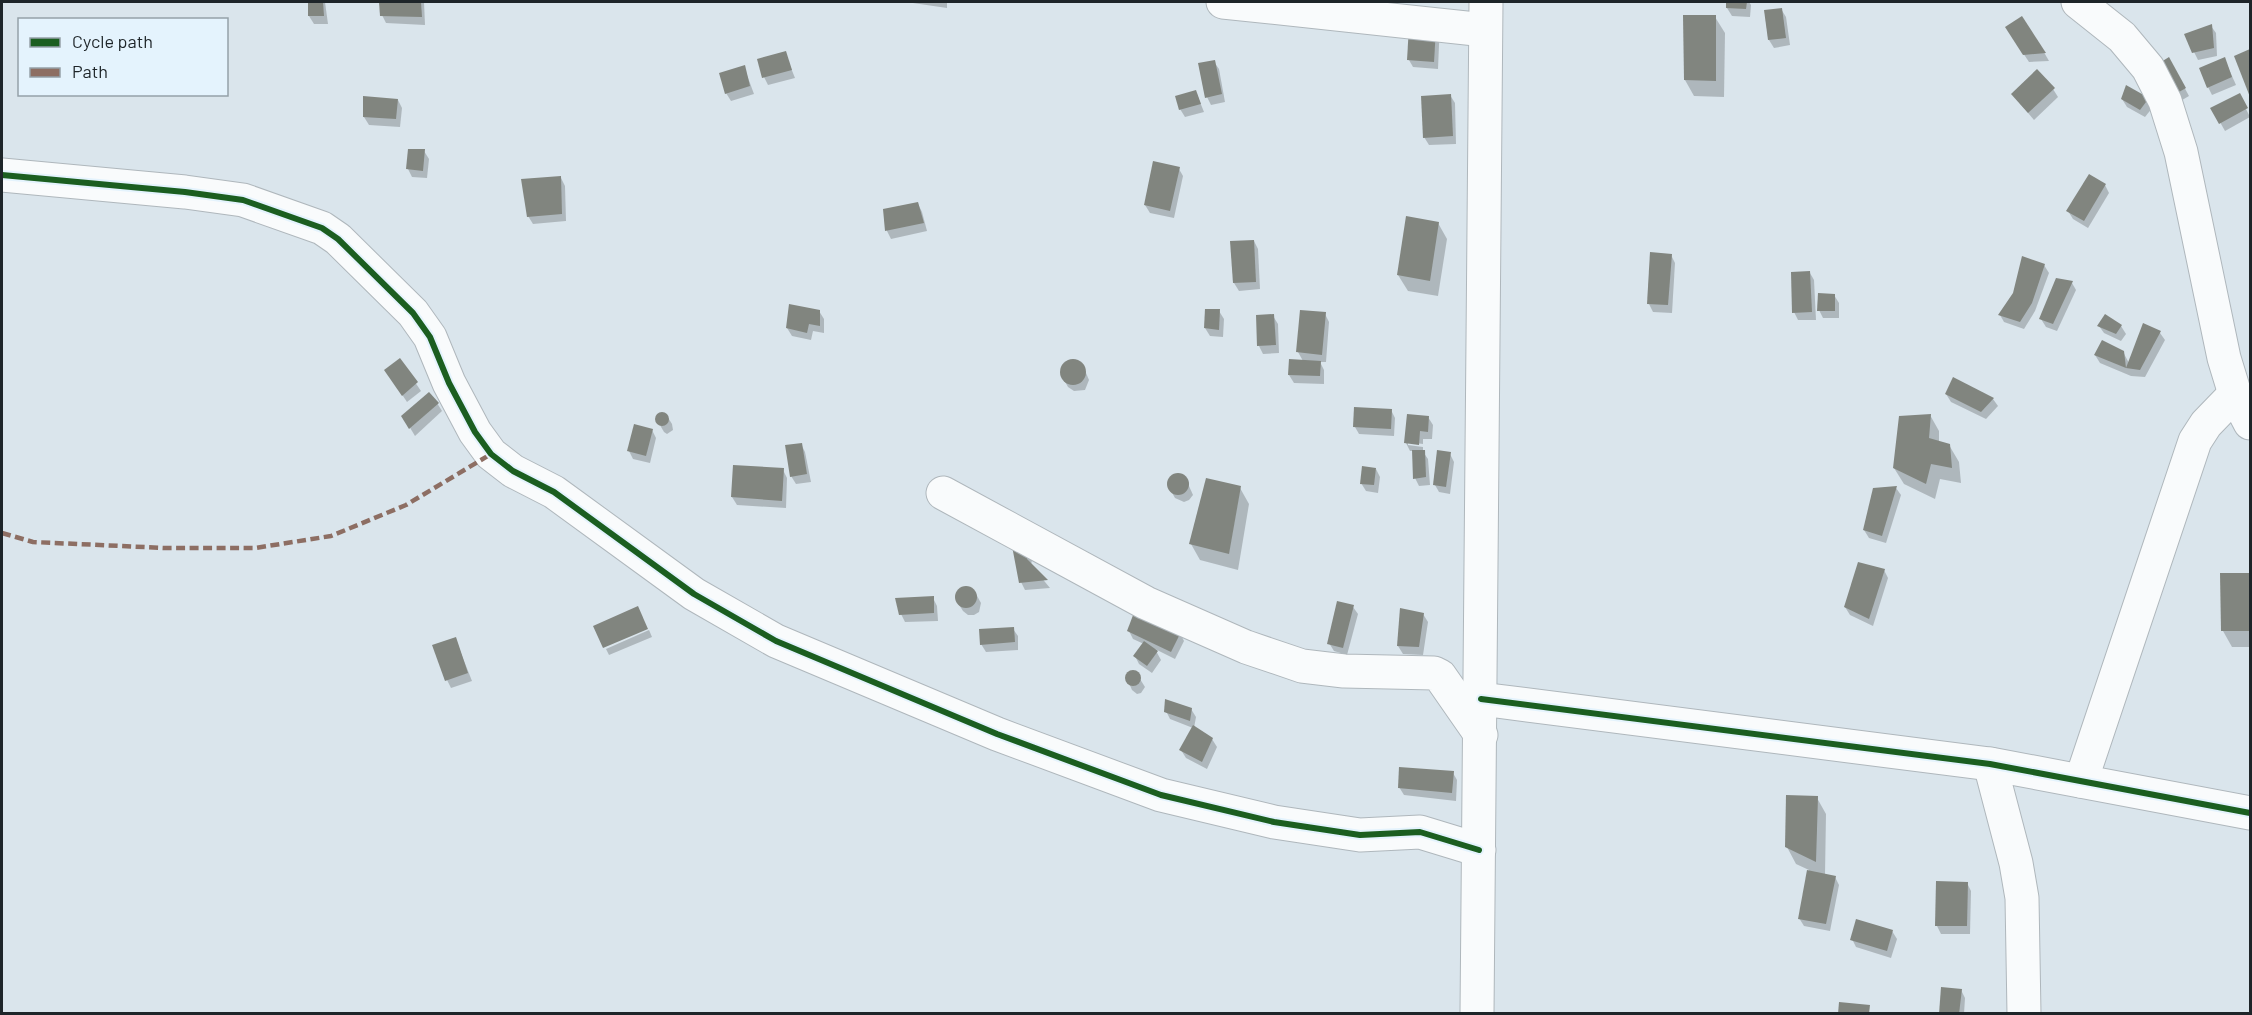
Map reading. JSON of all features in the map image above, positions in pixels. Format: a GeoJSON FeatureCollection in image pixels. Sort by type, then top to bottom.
{"type":"FeatureCollection","features":[{"type":"Feature","properties":{"kind":"street"},"geometry":{"type":"LineString","coordinates":[[1222,2],[1485,16],[1477,1014]]}},
{"type":"Feature","properties":{"kind":"street"},"geometry":{"type":"LineString","coordinates":[[2078,2],[2122,37],[2148,68],[2165,100],[2181,152],[2224,358],[2245,408],[2206,424],[2195,441],[2081,781]]}},
{"type":"Feature","properties":{"kind":"street"},"geometry":{"type":"LineString","coordinates":[[2,175],[185,192],[243,200],[322,228],[338,238],[413,313],[430,337],[449,383],[475,432],[491,454],[513,471],[554,492],[694,594],[776,641],[997,734],[1161,795],[1274,822],[1338,832],[1360,835],[1420,832],[1479,850]]}},
{"type":"Feature","properties":{"kind":"street"},"geometry":{"type":"LineString","coordinates":[[943,493],[1146,603],[1245,647],[1302,666],[1344,671],[1434,673],[1440,676],[1480,735]]}},
{"type":"Feature","properties":{"kind":"street"},"geometry":{"type":"LineString","coordinates":[[1481,699],[1990,764],[2250,813]]}},
{"type":"Feature","properties":{"kind":"street"},"geometry":{"type":"LineString","coordinates":[[1990,764],[2016,863],[2022,898],[2024,1014]]}},
{"type":"Feature","properties":{"kind":"building"},"geometry":{"type":"Polygon","coordinates":[[[308,2],[323,2],[324,16],[308,16],[308,2]]]}},
{"type":"Feature","properties":{"kind":"building"},"geometry":{"type":"Polygon","coordinates":[[[379,2],[421,2],[422,17],[380,16],[379,2]]]}},
{"type":"Feature","properties":{"kind":"building"},"geometry":{"type":"Polygon","coordinates":[[[1726,2],[1747,2],[1746,9],[1726,8],[1726,2]]]}},
{"type":"Feature","properties":{"kind":"building"},"geometry":{"type":"Polygon","coordinates":[[[1782,8],[1786,38],[1768,40],[1764,10],[1782,8]]]}},
{"type":"Feature","properties":{"kind":"building"},"geometry":{"type":"Polygon","coordinates":[[[1410,10],[1437,12],[1434,62],[1407,60],[1410,10]]]}},
{"type":"Feature","properties":{"kind":"building"},"geometry":{"type":"Polygon","coordinates":[[[1683,15],[1716,15],[1716,81],[1684,80],[1683,15]]]}},
{"type":"Feature","properties":{"kind":"building"},"geometry":{"type":"Polygon","coordinates":[[[2022,16],[2046,53],[2023,55],[2005,27],[2022,16]]]}},
{"type":"Feature","properties":{"kind":"building"},"geometry":{"type":"Polygon","coordinates":[[[2212,24],[2214,48],[2192,53],[2184,34],[2212,24]]]}},
{"type":"Feature","properties":{"kind":"building"},"geometry":{"type":"Polygon","coordinates":[[[2250,49],[2250,97],[2234,56],[2250,49]]]}},
{"type":"Feature","properties":{"kind":"building"},"geometry":{"type":"Polygon","coordinates":[[[786,51],[792,70],[762,78],[757,59],[786,51]]]}},
{"type":"Feature","properties":{"kind":"building"},"geometry":{"type":"Polygon","coordinates":[[[2169,57],[2186,88],[2172,96],[2150,69],[2169,57]]]}},
{"type":"Feature","properties":{"kind":"building"},"geometry":{"type":"Polygon","coordinates":[[[2225,57],[2232,77],[2207,88],[2199,68],[2225,57]]]}},
{"type":"Feature","properties":{"kind":"building"},"geometry":{"type":"Polygon","coordinates":[[[1215,60],[1222,94],[1205,98],[1198,63],[1215,60]]]}},
{"type":"Feature","properties":{"kind":"building"},"geometry":{"type":"Polygon","coordinates":[[[745,65],[750,86],[725,94],[719,73],[745,65]]]}},
{"type":"Feature","properties":{"kind":"building"},"geometry":{"type":"Polygon","coordinates":[[[2037,69],[2055,88],[2028,113],[2011,94],[2037,69]]]}},
{"type":"Feature","properties":{"kind":"building"},"geometry":{"type":"Polygon","coordinates":[[[2126,85],[2149,98],[2140,110],[2121,99],[2126,85]]]}},
{"type":"Feature","properties":{"kind":"building"},"geometry":{"type":"Polygon","coordinates":[[[1196,90],[1201,104],[1179,110],[1175,96],[1196,90]]]}},
{"type":"Feature","properties":{"kind":"building"},"geometry":{"type":"Polygon","coordinates":[[[2240,93],[2248,108],[2219,124],[2210,108],[2240,93]]]}},
{"type":"Feature","properties":{"kind":"building"},"geometry":{"type":"Polygon","coordinates":[[[1451,94],[1453,136],[1423,138],[1421,96],[1451,94]]]}},
{"type":"Feature","properties":{"kind":"building"},"geometry":{"type":"Polygon","coordinates":[[[363,96],[398,99],[396,119],[363,117],[363,96]]]}},
{"type":"Feature","properties":{"kind":"building"},"geometry":{"type":"Polygon","coordinates":[[[408,149],[425,149],[423,171],[406,169],[408,149]]]}},
{"type":"Feature","properties":{"kind":"building"},"geometry":{"type":"Polygon","coordinates":[[[1153,161],[1180,167],[1170,211],[1144,205],[1153,161]]]}},
{"type":"Feature","properties":{"kind":"building"},"geometry":{"type":"Polygon","coordinates":[[[2089,174],[2106,184],[2084,221],[2066,211],[2089,174]]]}},
{"type":"Feature","properties":{"kind":"building"},"geometry":{"type":"Polygon","coordinates":[[[561,176],[562,214],[527,217],[521,179],[561,176]]]}},
{"type":"Feature","properties":{"kind":"building"},"geometry":{"type":"Polygon","coordinates":[[[918,202],[924,223],[885,231],[883,209],[918,202]]]}},
{"type":"Feature","properties":{"kind":"building"},"geometry":{"type":"Polygon","coordinates":[[[1406,216],[1439,222],[1430,281],[1397,275],[1406,216]]]}},
{"type":"Feature","properties":{"kind":"building"},"geometry":{"type":"Polygon","coordinates":[[[1254,240],[1256,282],[1233,283],[1230,241],[1254,240]]]}},
{"type":"Feature","properties":{"kind":"building"},"geometry":{"type":"Polygon","coordinates":[[[1650,252],[1672,254],[1668,305],[1647,304],[1650,252]]]}},
{"type":"Feature","properties":{"kind":"building"},"geometry":{"type":"Polygon","coordinates":[[[2022,256],[2045,264],[2032,303],[2020,322],[1998,315],[2013,293],[2022,256]]]}},
{"type":"Feature","properties":{"kind":"building"},"geometry":{"type":"Polygon","coordinates":[[[1810,271],[1812,312],[1792,313],[1791,272],[1810,271]]]}},
{"type":"Feature","properties":{"kind":"building"},"geometry":{"type":"Polygon","coordinates":[[[2056,278],[2073,281],[2053,324],[2039,319],[2056,278]]]}},
{"type":"Feature","properties":{"kind":"building"},"geometry":{"type":"Polygon","coordinates":[[[1818,293],[1835,294],[1835,311],[1817,311],[1818,293]]]}},
{"type":"Feature","properties":{"kind":"building"},"geometry":{"type":"Polygon","coordinates":[[[789,304],[820,310],[820,326],[809,324],[807,333],[786,328],[789,304]]]}},
{"type":"Feature","properties":{"kind":"building"},"geometry":{"type":"Polygon","coordinates":[[[1205,309],[1220,309],[1219,330],[1204,328],[1205,309]]]}},
{"type":"Feature","properties":{"kind":"building"},"geometry":{"type":"Polygon","coordinates":[[[1300,310],[1326,312],[1322,355],[1296,352],[1300,310]]]}},
{"type":"Feature","properties":{"kind":"building"},"geometry":{"type":"Polygon","coordinates":[[[1274,314],[1276,345],[1257,346],[1256,315],[1274,314]]]}},
{"type":"Feature","properties":{"kind":"building"},"geometry":{"type":"Polygon","coordinates":[[[2105,314],[2122,325],[2116,334],[2097,326],[2105,314]]]}},
{"type":"Feature","properties":{"kind":"building"},"geometry":{"type":"Polygon","coordinates":[[[2143,323],[2161,331],[2140,370],[2126,368],[2143,323]]]}},
{"type":"Feature","properties":{"kind":"building"},"geometry":{"type":"Polygon","coordinates":[[[2102,340],[2124,351],[2126,368],[2094,355],[2102,340]]]}},
{"type":"Feature","properties":{"kind":"building"},"geometry":{"type":"Polygon","coordinates":[[[400,358],[418,382],[402,396],[384,370],[400,358]]]}},
{"type":"Feature","properties":{"kind":"building"},"geometry":{"type":"Polygon","coordinates":[[[1073,359],[1082,363],[1086,372],[1082,381],[1073,385],[1064,381],[1060,372],[1064,363],[1073,359]]]}},
{"type":"Feature","properties":{"kind":"building"},"geometry":{"type":"Polygon","coordinates":[[[1289,359],[1321,361],[1320,376],[1288,375],[1289,359]]]}},
{"type":"Feature","properties":{"kind":"building"},"geometry":{"type":"Polygon","coordinates":[[[1953,377],[1994,398],[1981,412],[1945,394],[1953,377]]]}},
{"type":"Feature","properties":{"kind":"building"},"geometry":{"type":"Polygon","coordinates":[[[429,392],[439,403],[409,429],[401,416],[429,392]]]}},
{"type":"Feature","properties":{"kind":"building"},"geometry":{"type":"Polygon","coordinates":[[[1354,407],[1392,409],[1391,429],[1353,427],[1354,407]]]}},
{"type":"Feature","properties":{"kind":"building"},"geometry":{"type":"Polygon","coordinates":[[[659,412],[665,412],[669,419],[665,426],[659,426],[655,422],[655,416],[659,412]]]}},
{"type":"Feature","properties":{"kind":"building"},"geometry":{"type":"Polygon","coordinates":[[[1407,414],[1429,416],[1428,432],[1420,431],[1419,445],[1404,443],[1407,414]]]}},
{"type":"Feature","properties":{"kind":"building"},"geometry":{"type":"Polygon","coordinates":[[[1931,414],[1929,438],[1950,444],[1952,468],[1931,464],[1926,484],[1893,468],[1899,416],[1931,414]]]}},
{"type":"Feature","properties":{"kind":"building"},"geometry":{"type":"Polygon","coordinates":[[[634,424],[653,429],[646,456],[627,451],[634,424]]]}},
{"type":"Feature","properties":{"kind":"building"},"geometry":{"type":"Polygon","coordinates":[[[802,443],[807,474],[790,477],[785,445],[802,443]]]}},
{"type":"Feature","properties":{"kind":"building"},"geometry":{"type":"Polygon","coordinates":[[[1412,450],[1425,450],[1426,477],[1413,479],[1412,450]]]}},
{"type":"Feature","properties":{"kind":"building"},"geometry":{"type":"Polygon","coordinates":[[[1437,450],[1451,452],[1446,487],[1433,485],[1437,450]]]}},
{"type":"Feature","properties":{"kind":"building"},"geometry":{"type":"Polygon","coordinates":[[[733,465],[784,468],[782,501],[731,497],[733,465]]]}},
{"type":"Feature","properties":{"kind":"building"},"geometry":{"type":"Polygon","coordinates":[[[1362,466],[1376,468],[1374,485],[1360,484],[1362,466]]]}},
{"type":"Feature","properties":{"kind":"building"},"geometry":{"type":"Polygon","coordinates":[[[1178,473],[1186,476],[1189,484],[1186,492],[1178,495],[1170,492],[1167,484],[1170,476],[1178,473]]]}},
{"type":"Feature","properties":{"kind":"building"},"geometry":{"type":"Polygon","coordinates":[[[1206,478],[1241,486],[1229,554],[1189,544],[1206,478]]]}},
{"type":"Feature","properties":{"kind":"building"},"geometry":{"type":"Polygon","coordinates":[[[1897,486],[1882,536],[1863,530],[1873,488],[1897,486]]]}},
{"type":"Feature","properties":{"kind":"building"},"geometry":{"type":"Polygon","coordinates":[[[1029,545],[1027,559],[1048,580],[1019,583],[1012,546],[1029,545]]]}},
{"type":"Feature","properties":{"kind":"building"},"geometry":{"type":"Polygon","coordinates":[[[1858,562],[1885,569],[1869,619],[1844,607],[1858,562]]]}},
{"type":"Feature","properties":{"kind":"building"},"geometry":{"type":"Polygon","coordinates":[[[2220,573],[2250,573],[2250,631],[2221,631],[2220,573]]]}},
{"type":"Feature","properties":{"kind":"building"},"geometry":{"type":"Polygon","coordinates":[[[966,586],[974,589],[977,597],[974,605],[966,608],[958,605],[955,597],[958,589],[966,586]]]}},
{"type":"Feature","properties":{"kind":"building"},"geometry":{"type":"Polygon","coordinates":[[[934,596],[934,613],[899,615],[895,598],[934,596]]]}},
{"type":"Feature","properties":{"kind":"building"},"geometry":{"type":"Polygon","coordinates":[[[1337,601],[1354,605],[1343,648],[1327,644],[1337,601]]]}},
{"type":"Feature","properties":{"kind":"building"},"geometry":{"type":"Polygon","coordinates":[[[638,606],[648,629],[603,648],[593,626],[638,606]]]}},
{"type":"Feature","properties":{"kind":"building"},"geometry":{"type":"Polygon","coordinates":[[[1400,608],[1424,613],[1419,647],[1397,646],[1400,608]]]}},
{"type":"Feature","properties":{"kind":"building"},"geometry":{"type":"Polygon","coordinates":[[[1135,610],[1181,632],[1171,652],[1127,631],[1135,610]]]}},
{"type":"Feature","properties":{"kind":"building"},"geometry":{"type":"Polygon","coordinates":[[[1014,627],[1015,642],[980,645],[979,629],[1014,627]]]}},
{"type":"Feature","properties":{"kind":"building"},"geometry":{"type":"Polygon","coordinates":[[[456,637],[468,673],[445,681],[432,645],[456,637]]]}},
{"type":"Feature","properties":{"kind":"building"},"geometry":{"type":"Polygon","coordinates":[[[1144,641],[1158,651],[1147,666],[1133,656],[1144,641]]]}},
{"type":"Feature","properties":{"kind":"building"},"geometry":{"type":"Polygon","coordinates":[[[1130,670],[1136,670],[1141,678],[1139,684],[1130,686],[1125,681],[1125,675],[1130,670]]]}},
{"type":"Feature","properties":{"kind":"building"},"geometry":{"type":"Polygon","coordinates":[[[1165,699],[1192,708],[1190,721],[1164,712],[1165,699]]]}},
{"type":"Feature","properties":{"kind":"building"},"geometry":{"type":"Polygon","coordinates":[[[1193,725],[1213,738],[1202,762],[1179,750],[1193,725]]]}},
{"type":"Feature","properties":{"kind":"building"},"geometry":{"type":"Polygon","coordinates":[[[1399,767],[1454,771],[1452,793],[1398,788],[1399,767]]]}},
{"type":"Feature","properties":{"kind":"building"},"geometry":{"type":"Polygon","coordinates":[[[1786,795],[1818,796],[1816,862],[1785,847],[1786,795]]]}},
{"type":"Feature","properties":{"kind":"building"},"geometry":{"type":"Polygon","coordinates":[[[1807,870],[1836,876],[1826,924],[1798,919],[1807,870]]]}},
{"type":"Feature","properties":{"kind":"building"},"geometry":{"type":"Polygon","coordinates":[[[1936,881],[1968,882],[1967,926],[1935,926],[1936,881]]]}},
{"type":"Feature","properties":{"kind":"building"},"geometry":{"type":"Polygon","coordinates":[[[1856,919],[1893,930],[1887,951],[1850,940],[1856,919]]]}},
{"type":"Feature","properties":{"kind":"building"},"geometry":{"type":"Polygon","coordinates":[[[1941,987],[1962,989],[1959,1014],[1939,1014],[1941,987]]]}},
{"type":"Feature","properties":{"kind":"building"},"geometry":{"type":"Polygon","coordinates":[[[1839,1002],[1870,1005],[1869,1014],[1838,1014],[1839,1002]]]}},
{"type":"Feature","properties":{"kind":"marked path"},"geometry":{"type":"LineString","coordinates":[[2,533],[33,542],[165,548],[255,548],[331,536],[406,505],[491,454]]}},
{"type":"Feature","properties":{"kind":"cycle path"},"geometry":{"type":"LineString","coordinates":[[2,175],[185,192],[243,200],[322,228],[338,239],[413,313],[430,337],[449,383],[475,432],[491,454],[513,471],[554,492],[694,594],[776,641],[997,734],[1161,795],[1274,822],[1360,835],[1420,832],[1479,850]]}},
{"type":"Feature","properties":{"kind":"cycle path"},"geometry":{"type":"LineString","coordinates":[[1481,699],[1990,764],[2250,813]]}}]}
